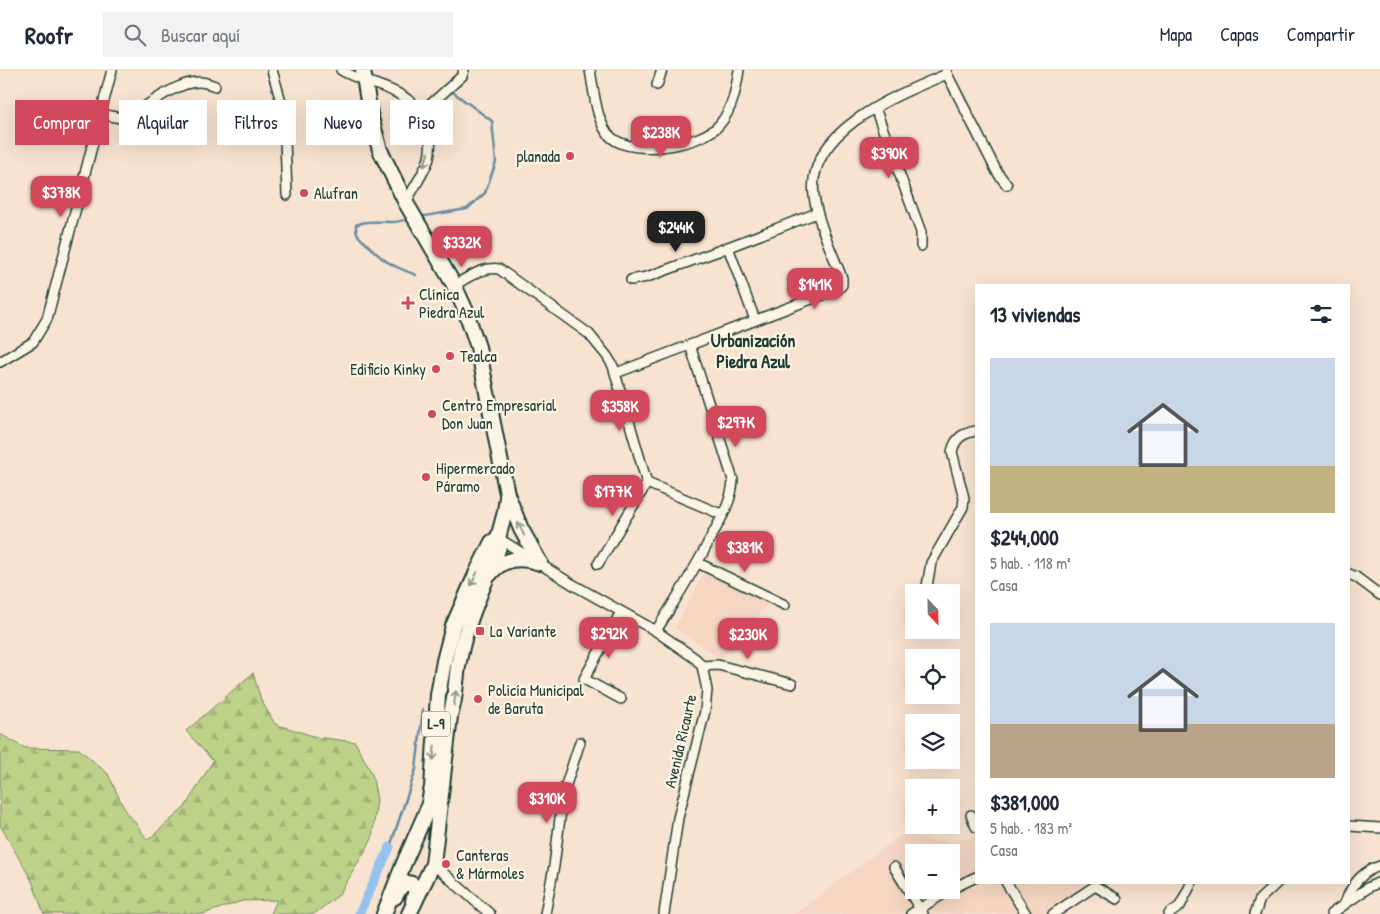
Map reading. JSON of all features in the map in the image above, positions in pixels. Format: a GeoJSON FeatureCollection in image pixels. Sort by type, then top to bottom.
{"type":"FeatureCollection","features":[{"type":"Feature","properties":{"kind":"main road","name":"L-9"},"geometry":{"type":"LineString","coordinates":[[363,74],[370,114],[380,150],[406,202],[465,309],[478,347],[507,494],[521,529],[540,563]]}},
{"type":"Feature","properties":{"kind":"main road","name":"L-9"},"geometry":{"type":"LineString","coordinates":[[409,914],[434,864],[450,716],[454,703],[459,657],[464,638],[500,544],[498,538],[506,512],[507,494]]}},
{"type":"Feature","properties":{"kind":"main road","name":"L-9"},"geometry":{"type":"LineString","coordinates":[[384,914],[428,808],[432,787],[438,695],[453,626],[492,542],[498,538]]}},
{"type":"Feature","properties":{"kind":"main road"},"geometry":{"type":"LineString","coordinates":[[487,577],[502,563],[512,560],[528,559],[540,563]]}},
{"type":"Feature","properties":{"kind":"main road"},"geometry":{"type":"LineString","coordinates":[[428,808],[429,846],[434,864]]}},
{"type":"Feature","properties":{"kind":"main road","name":"L-9"},"geometry":{"type":"LineString","coordinates":[[388,914],[402,886],[408,883],[415,886],[416,890],[409,914]]}},
{"type":"Feature","properties":{"kind":"street"},"geometry":{"type":"LineString","coordinates":[[104,100],[112,70]]}},
{"type":"Feature","properties":{"kind":"street"},"geometry":{"type":"LineString","coordinates":[[272,70],[284,112],[286,195]]}},
{"type":"Feature","properties":{"kind":"street"},"geometry":{"type":"LineString","coordinates":[[341,70],[363,74],[408,100]]}},
{"type":"Feature","properties":{"kind":"street"},"geometry":{"type":"LineString","coordinates":[[435,100],[462,76],[464,70]]}},
{"type":"Feature","properties":{"kind":"street"},"geometry":{"type":"LineString","coordinates":[[590,70],[596,102],[604,127],[613,139],[628,146],[645,147],[678,145],[706,136],[719,125],[730,110],[739,70]]}},
{"type":"Feature","properties":{"kind":"street"},"geometry":{"type":"LineString","coordinates":[[657,85],[662,70]]}},
{"type":"Feature","properties":{"kind":"street"},"geometry":{"type":"LineString","coordinates":[[616,374],[838,289],[842,285],[842,278],[817,213],[813,181],[815,168],[821,155],[849,126],[896,96],[946,72],[997,172],[1007,185]]}},
{"type":"Feature","properties":{"kind":"street"},"geometry":{"type":"LineString","coordinates":[[109,116],[126,120],[160,96],[191,83],[201,82],[215,86]]}},
{"type":"Feature","properties":{"kind":"street"},"geometry":{"type":"LineString","coordinates":[[875,108],[921,232],[921,246]]}},
{"type":"Feature","properties":{"kind":"street"},"geometry":{"type":"LineString","coordinates":[[0,362],[33,342],[47,319],[92,145]]}},
{"type":"Feature","properties":{"kind":"street"},"geometry":{"type":"LineString","coordinates":[[406,202],[428,158],[429,145]]}},
{"type":"Feature","properties":{"kind":"street"},"geometry":{"type":"LineString","coordinates":[[631,280],[728,247],[817,213]]}},
{"type":"Feature","properties":{"kind":"street"},"geometry":{"type":"LineString","coordinates":[[728,247],[755,320]]}},
{"type":"Feature","properties":{"kind":"street"},"geometry":{"type":"LineString","coordinates":[[454,286],[482,271],[492,268],[506,273],[589,334],[607,356],[616,374],[647,483],[598,564]]}},
{"type":"Feature","properties":{"kind":"street"},"geometry":{"type":"LineString","coordinates":[[656,631],[698,563],[723,515],[732,492],[731,471],[690,345]]}},
{"type":"Feature","properties":{"kind":"street"},"geometry":{"type":"LineString","coordinates":[[927,584],[931,563],[963,507],[964,498],[952,452],[953,446],[962,434],[975,431]]}},
{"type":"Feature","properties":{"kind":"street"},"geometry":{"type":"LineString","coordinates":[[647,483],[723,515]]}},
{"type":"Feature","properties":{"kind":"street"},"geometry":{"type":"LineString","coordinates":[[498,538],[656,631],[696,659],[702,666],[718,665],[792,684]]}},
{"type":"Feature","properties":{"kind":"street"},"geometry":{"type":"LineString","coordinates":[[698,563],[785,605]]}},
{"type":"Feature","properties":{"kind":"street"},"geometry":{"type":"LineString","coordinates":[[1350,574],[1380,596]]}},
{"type":"Feature","properties":{"kind":"street"},"geometry":{"type":"LineString","coordinates":[[620,700],[584,680],[622,612]]}},
{"type":"Feature","properties":{"kind":"street","name":"Avenida Ricaurte"},"geometry":{"type":"LineString","coordinates":[[664,914],[678,818],[705,711],[707,690],[702,666]]}},
{"type":"Feature","properties":{"kind":"street"},"geometry":{"type":"LineString","coordinates":[[545,914],[554,866],[563,794],[580,742]]}},
{"type":"Feature","properties":{"kind":"street"},"geometry":{"type":"LineString","coordinates":[[972,815],[975,824]]}},
{"type":"Feature","properties":{"kind":"street"},"geometry":{"type":"LineString","coordinates":[[1350,826],[1380,828]]}},
{"type":"Feature","properties":{"kind":"street"},"geometry":{"type":"LineString","coordinates":[[434,864],[490,914]]}},
{"type":"Feature","properties":{"kind":"street"},"geometry":{"type":"LineString","coordinates":[[1344,903],[1348,893],[1363,875],[1380,866]]}},
{"type":"Feature","properties":{"kind":"street"},"geometry":{"type":"LineString","coordinates":[[894,867],[921,911]]}},
{"type":"Feature","properties":{"kind":"street"},"geometry":{"type":"LineString","coordinates":[[960,885],[975,878]]}},
{"type":"Feature","properties":{"kind":"street"},"geometry":{"type":"LineString","coordinates":[[1331,914],[1344,903],[1380,882]]}},
{"type":"Feature","properties":{"kind":"street"},"geometry":{"type":"LineString","coordinates":[[1007,884],[1026,914]]}},
{"type":"Feature","properties":{"kind":"street"},"geometry":{"type":"LineString","coordinates":[[1169,914],[1180,906],[1191,884]]}},
{"type":"Feature","properties":{"kind":"street"},"geometry":{"type":"LineString","coordinates":[[1255,914],[1260,899],[1276,884]]}},
{"type":"Feature","properties":{"kind":"street"},"geometry":{"type":"LineString","coordinates":[[1053,914],[1095,886],[1116,899]]}},
{"type":"Feature","properties":{"kind":"street"},"geometry":{"type":"LineString","coordinates":[[911,914],[921,911],[938,899]]}},
{"type":"Feature","properties":{"kind":"shaded area"},"geometry":{"type":"Polygon","coordinates":[[[704,573],[768,603],[732,651],[720,658],[675,628],[704,573]]]}},
{"type":"Feature","properties":{"kind":"shaded area"},"geometry":{"type":"Polygon","coordinates":[[[906,834],[934,841],[952,841],[975,837],[975,884],[1085,884],[1088,888],[1048,914],[794,914],[897,838],[906,834]]]}},
{"type":"Feature","properties":{"kind":"green space"},"geometry":{"type":"Polygon","coordinates":[[[253,673],[261,700],[275,724],[316,737],[355,742],[372,774],[377,800],[372,839],[339,895],[314,914],[271,914],[277,900],[242,901],[203,914],[44,914],[32,881],[0,825],[0,734],[25,748],[79,749],[108,774],[124,808],[148,840],[185,807],[213,761],[186,731],[253,673]]]}},
{"type":"Feature","properties":{"kind":"waterway"},"geometry":{"type":"LineString","coordinates":[[419,217],[467,209],[485,193],[496,162],[492,121],[450,90]]}},
{"type":"Feature","properties":{"kind":"waterway"},"geometry":{"type":"LineString","coordinates":[[409,219],[395,222],[365,222],[356,225],[356,228],[361,239],[379,256],[395,266],[416,275]]}},
{"type":"Feature","properties":{"kind":"waterway"},"geometry":{"type":"LineString","coordinates":[[390,847],[416,769],[423,709]]}},
{"type":"Feature","properties":{"kind":"waterway"},"geometry":{"type":"LineString","coordinates":[[359,914],[390,847]]}},
{"type":"Feature","properties":{"kind":"place","name":"planada"},"geometry":{"type":"Point","coordinates":[570,156]}},
{"type":"Feature","properties":{"kind":"place","name":"Alufran"},"geometry":{"type":"Point","coordinates":[304,193]}},
{"type":"Feature","properties":{"kind":"place","name":"Clínica Piedra Azul"},"geometry":{"type":"Point","coordinates":[408,303]}},
{"type":"Feature","properties":{"kind":"place","name":"Tealca"},"geometry":{"type":"Point","coordinates":[450,356]}},
{"type":"Feature","properties":{"kind":"place","name":"Edificio Kinky"},"geometry":{"type":"Point","coordinates":[436,369]}},
{"type":"Feature","properties":{"kind":"place","name":"Centro Empresarial Don Juan"},"geometry":{"type":"Point","coordinates":[432,414]}},
{"type":"Feature","properties":{"kind":"place","name":"Hipermercado Páramo"},"geometry":{"type":"Point","coordinates":[426,477]}},
{"type":"Feature","properties":{"kind":"place","name":"La Variante"},"geometry":{"type":"Point","coordinates":[480,631]}},
{"type":"Feature","properties":{"kind":"place","name":"Policía Municipal de Baruta"},"geometry":{"type":"Point","coordinates":[478,699]}},
{"type":"Feature","properties":{"kind":"place","name":"Canteras & Mármoles"},"geometry":{"type":"Point","coordinates":[446,864]}},
{"type":"Feature","properties":{"kind":"district","name":"Urbanización Piedra Azul"},"geometry":{"type":"Point","coordinates":[753,351]}}]}
